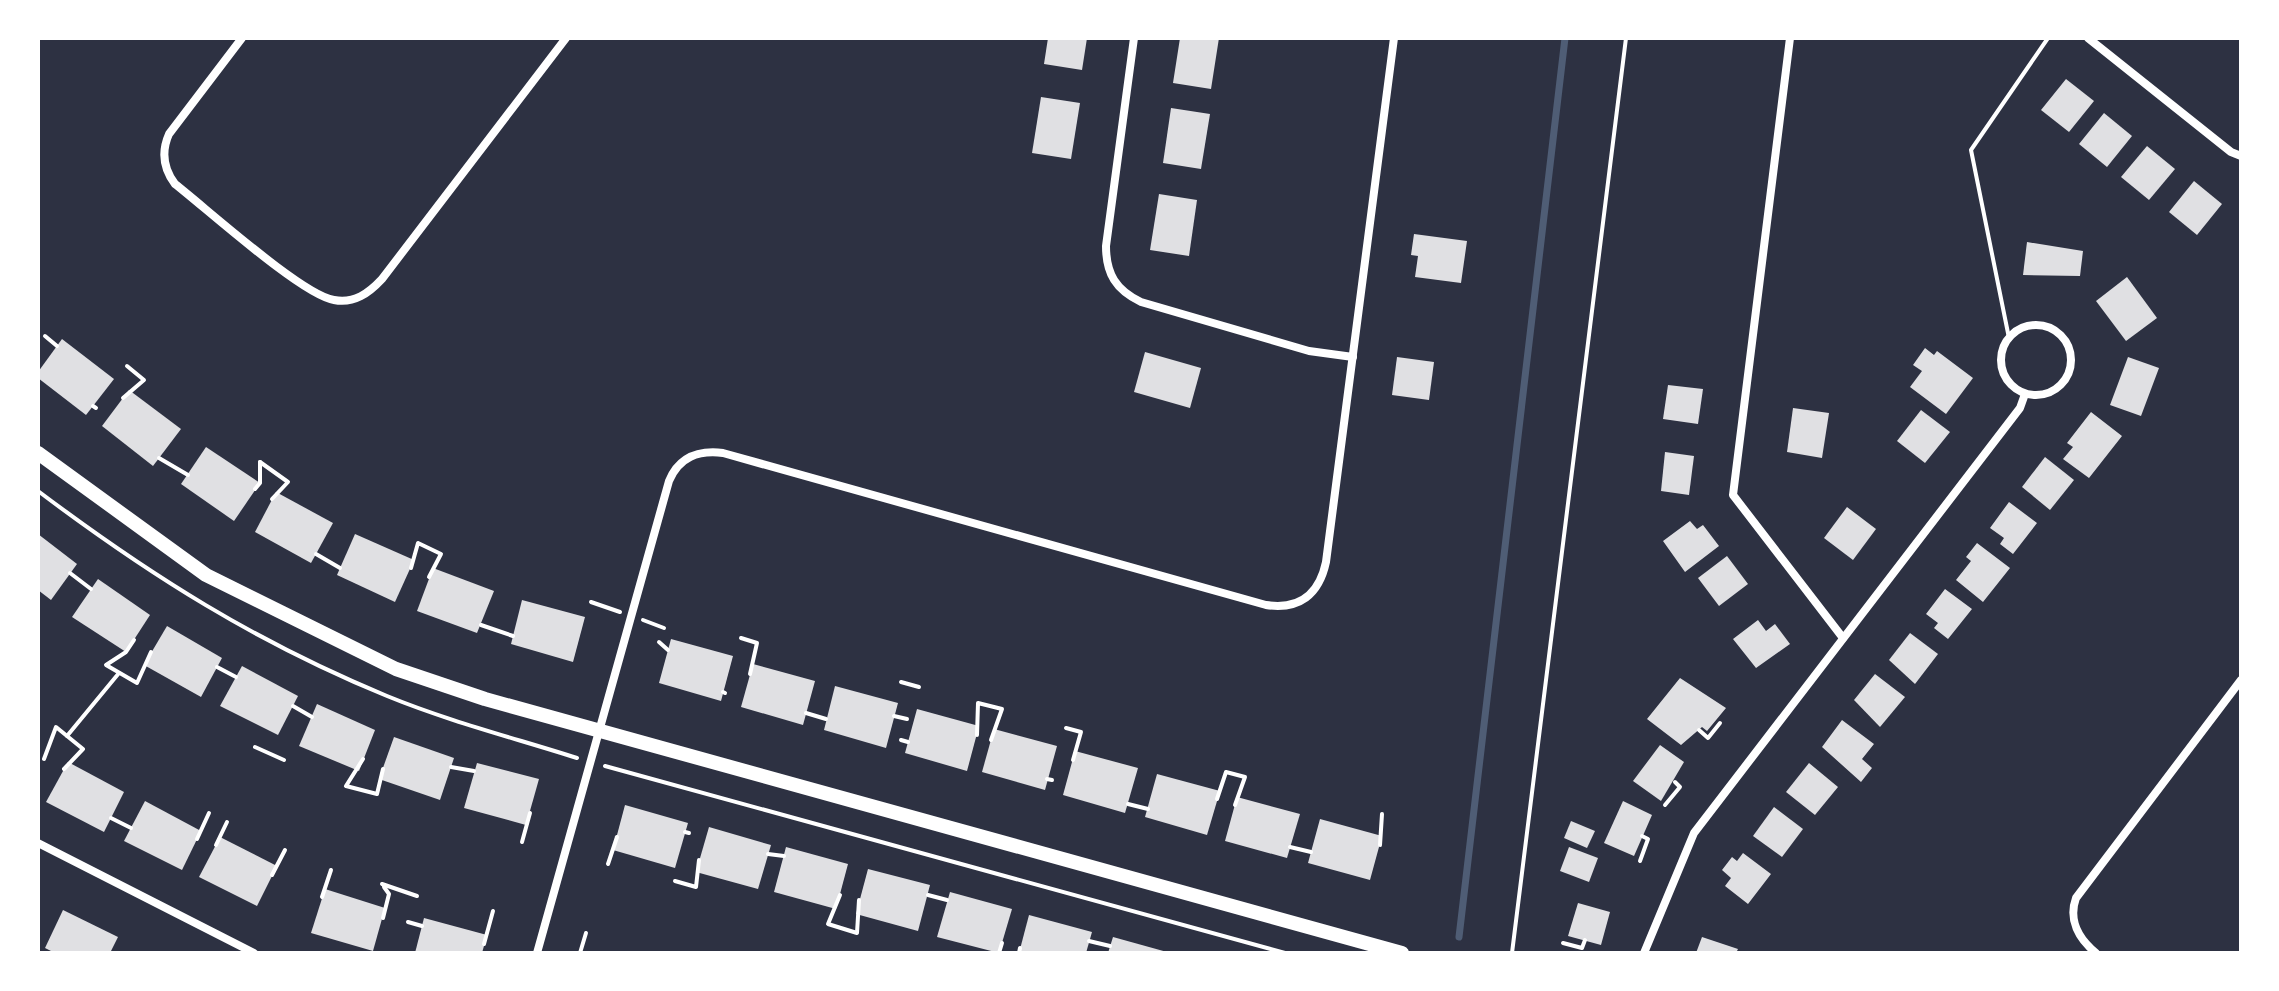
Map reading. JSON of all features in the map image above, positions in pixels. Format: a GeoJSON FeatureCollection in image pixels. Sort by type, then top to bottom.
{"type":"FeatureCollection","features":[{"type":"Feature","properties":{"kind":"street"},"geometry":{"type":"LineString","coordinates":[[242,38],[173,127],[164,146],[166,167],[175,184],[303,285],[336,301],[357,298],[382,279],[566,38]]}},
{"type":"Feature","properties":{"kind":"street"},"geometry":{"type":"LineString","coordinates":[[1134,38],[1106,246],[1108,270],[1114,282],[1141,302],[1309,351],[1353,357]]}},
{"type":"Feature","properties":{"kind":"street"},"geometry":{"type":"LineString","coordinates":[[537,953],[673,471],[689,457],[712,452],[1266,605],[1292,605],[1311,596],[1323,577],[1394,38]]}},
{"type":"Feature","properties":{"kind":"street"},"geometry":{"type":"LineString","coordinates":[[1790,38],[1733,495],[1843,638]]}},
{"type":"Feature","properties":{"kind":"street"},"geometry":{"type":"LineString","coordinates":[[2088,38],[2231,152],[2241,156]]}},
{"type":"Feature","properties":{"kind":"street"},"geometry":{"type":"LineString","coordinates":[[2027,326],[2050,327],[2060,333],[2072,354],[2067,378],[2049,393],[2025,394],[2015,388],[2002,370],[2001,359],[2009,338],[2027,326]]}},
{"type":"Feature","properties":{"kind":"street"},"geometry":{"type":"LineString","coordinates":[[1644,953],[1686,845],[2020,408],[2025,394]]}},
{"type":"Feature","properties":{"kind":"street"},"geometry":{"type":"LineString","coordinates":[[38,453],[206,575],[396,669],[464,693],[1402,953]]}},
{"type":"Feature","properties":{"kind":"street"},"geometry":{"type":"LineString","coordinates":[[2096,953],[2084,942],[2074,923],[2076,898],[2241,680]]}},
{"type":"Feature","properties":{"kind":"street"},"geometry":{"type":"LineString","coordinates":[[38,843],[254,953]]}},
{"type":"Feature","properties":{"kind":"path"},"geometry":{"type":"LineString","coordinates":[[1512,953],[1626,38]]}},
{"type":"Feature","properties":{"kind":"path"},"geometry":{"type":"LineString","coordinates":[[2009,338],[1971,150],[2048,38]]}},
{"type":"Feature","properties":{"kind":"path"},"geometry":{"type":"LineString","coordinates":[[45,336],[57,346]]}},
{"type":"Feature","properties":{"kind":"path"},"geometry":{"type":"LineString","coordinates":[[123,398],[144,380],[127,366]]}},
{"type":"Feature","properties":{"kind":"path"},"geometry":{"type":"LineString","coordinates":[[159,458],[188,475]]}},
{"type":"Feature","properties":{"kind":"path"},"geometry":{"type":"LineString","coordinates":[[255,489],[260,483],[260,462],[288,482],[272,499]]}},
{"type":"Feature","properties":{"kind":"path"},"geometry":{"type":"LineString","coordinates":[[38,491],[178,592],[312,663],[403,702],[572,757]]}},
{"type":"Feature","properties":{"kind":"path"},"geometry":{"type":"LineString","coordinates":[[411,568],[418,543],[441,554],[429,577]]}},
{"type":"Feature","properties":{"kind":"path"},"geometry":{"type":"LineString","coordinates":[[316,554],[340,568]]}},
{"type":"Feature","properties":{"kind":"path"},"geometry":{"type":"LineString","coordinates":[[70,573],[91,589]]}},
{"type":"Feature","properties":{"kind":"path"},"geometry":{"type":"LineString","coordinates":[[591,602],[631,615]]}},
{"type":"Feature","properties":{"kind":"path"},"geometry":{"type":"LineString","coordinates":[[481,625],[513,636]]}},
{"type":"Feature","properties":{"kind":"path"},"geometry":{"type":"LineString","coordinates":[[741,638],[757,643],[750,674]]}},
{"type":"Feature","properties":{"kind":"path"},"geometry":{"type":"LineString","coordinates":[[134,640],[126,652],[106,665],[137,683],[151,652]]}},
{"type":"Feature","properties":{"kind":"path"},"geometry":{"type":"LineString","coordinates":[[659,642],[668,650]]}},
{"type":"Feature","properties":{"kind":"path"},"geometry":{"type":"LineString","coordinates":[[217,667],[236,677]]}},
{"type":"Feature","properties":{"kind":"path"},"geometry":{"type":"LineString","coordinates":[[67,736],[120,673]]}},
{"type":"Feature","properties":{"kind":"path"},"geometry":{"type":"LineString","coordinates":[[901,682],[919,687]]}},
{"type":"Feature","properties":{"kind":"path"},"geometry":{"type":"LineString","coordinates":[[977,735],[978,703],[1002,709],[991,740]]}},
{"type":"Feature","properties":{"kind":"path"},"geometry":{"type":"LineString","coordinates":[[293,706],[312,717]]}},
{"type":"Feature","properties":{"kind":"path"},"geometry":{"type":"LineString","coordinates":[[806,713],[826,719]]}},
{"type":"Feature","properties":{"kind":"path"},"geometry":{"type":"LineString","coordinates":[[894,716],[907,719]]}},
{"type":"Feature","properties":{"kind":"path"},"geometry":{"type":"LineString","coordinates":[[1699,730],[1708,738],[1720,723]]}},
{"type":"Feature","properties":{"kind":"path"},"geometry":{"type":"LineString","coordinates":[[44,759],[56,727],[83,749],[64,769]]}},
{"type":"Feature","properties":{"kind":"path"},"geometry":{"type":"LineString","coordinates":[[1066,728],[1081,732],[1073,760]]}},
{"type":"Feature","properties":{"kind":"path"},"geometry":{"type":"LineString","coordinates":[[901,740],[908,742]]}},
{"type":"Feature","properties":{"kind":"path"},"geometry":{"type":"LineString","coordinates":[[255,747],[284,760]]}},
{"type":"Feature","properties":{"kind":"path"},"geometry":{"type":"LineString","coordinates":[[363,759],[346,786],[377,794],[383,769]]}},
{"type":"Feature","properties":{"kind":"path"},"geometry":{"type":"LineString","coordinates":[[451,767],[474,771]]}},
{"type":"Feature","properties":{"kind":"path"},"geometry":{"type":"LineString","coordinates":[[609,767],[1285,953]]}},
{"type":"Feature","properties":{"kind":"path"},"geometry":{"type":"LineString","coordinates":[[1217,799],[1226,772],[1245,777],[1235,805]]}},
{"type":"Feature","properties":{"kind":"path"},"geometry":{"type":"LineString","coordinates":[[1665,805],[1680,787],[1675,782]]}},
{"type":"Feature","properties":{"kind":"path"},"geometry":{"type":"LineString","coordinates":[[1128,804],[1148,809]]}},
{"type":"Feature","properties":{"kind":"path"},"geometry":{"type":"LineString","coordinates":[[197,839],[209,813]]}},
{"type":"Feature","properties":{"kind":"path"},"geometry":{"type":"LineString","coordinates":[[522,842],[530,813]]}},
{"type":"Feature","properties":{"kind":"path"},"geometry":{"type":"LineString","coordinates":[[1380,845],[1382,814]]}},
{"type":"Feature","properties":{"kind":"path"},"geometry":{"type":"LineString","coordinates":[[111,818],[131,828]]}},
{"type":"Feature","properties":{"kind":"path"},"geometry":{"type":"LineString","coordinates":[[216,845],[227,822]]}},
{"type":"Feature","properties":{"kind":"path"},"geometry":{"type":"LineString","coordinates":[[1640,861],[1648,839],[1642,836]]}},
{"type":"Feature","properties":{"kind":"path"},"geometry":{"type":"LineString","coordinates":[[608,864],[617,837]]}},
{"type":"Feature","properties":{"kind":"path"},"geometry":{"type":"LineString","coordinates":[[1290,847],[1311,852]]}},
{"type":"Feature","properties":{"kind":"path"},"geometry":{"type":"LineString","coordinates":[[272,875],[285,850]]}},
{"type":"Feature","properties":{"kind":"path"},"geometry":{"type":"LineString","coordinates":[[768,854],[784,856]]}},
{"type":"Feature","properties":{"kind":"path"},"geometry":{"type":"LineString","coordinates":[[675,881],[696,887],[699,860]]}},
{"type":"Feature","properties":{"kind":"path"},"geometry":{"type":"LineString","coordinates":[[322,897],[331,870]]}},
{"type":"Feature","properties":{"kind":"path"},"geometry":{"type":"LineString","coordinates":[[383,918],[389,894],[382,884],[417,896]]}},
{"type":"Feature","properties":{"kind":"path"},"geometry":{"type":"LineString","coordinates":[[840,895],[828,924],[857,933],[859,900]]}},
{"type":"Feature","properties":{"kind":"path"},"geometry":{"type":"LineString","coordinates":[[928,895],[947,900]]}},
{"type":"Feature","properties":{"kind":"path"},"geometry":{"type":"LineString","coordinates":[[484,944],[493,911]]}},
{"type":"Feature","properties":{"kind":"path"},"geometry":{"type":"LineString","coordinates":[[408,922],[422,926]]}},
{"type":"Feature","properties":{"kind":"path"},"geometry":{"type":"LineString","coordinates":[[580,953],[586,933]]}},
{"type":"Feature","properties":{"kind":"path"},"geometry":{"type":"LineString","coordinates":[[1563,943],[1582,948],[1585,940]]}},
{"type":"Feature","properties":{"kind":"path"},"geometry":{"type":"LineString","coordinates":[[1089,941],[1110,946]]}},
{"type":"Feature","properties":{"kind":"path"},"geometry":{"type":"LineString","coordinates":[[999,953],[1002,943]]}},
{"type":"Feature","properties":{"kind":"building"},"geometry":{"type":"Polygon","coordinates":[[[1048,38],[1087,38],[1082,70],[1044,64],[1048,38]]]}},
{"type":"Feature","properties":{"kind":"building"},"geometry":{"type":"Polygon","coordinates":[[[1180,38],[1219,38],[1211,89],[1173,83],[1180,38]]]}},
{"type":"Feature","properties":{"kind":"building"},"geometry":{"type":"Polygon","coordinates":[[[2066,79],[2094,101],[2069,132],[2041,110],[2066,79]]]}},
{"type":"Feature","properties":{"kind":"building"},"geometry":{"type":"Polygon","coordinates":[[[1041,97],[1080,103],[1071,159],[1032,153],[1041,97]]]}},
{"type":"Feature","properties":{"kind":"building"},"geometry":{"type":"Polygon","coordinates":[[[1171,108],[1210,114],[1201,169],[1163,163],[1171,108]]]}},
{"type":"Feature","properties":{"kind":"building"},"geometry":{"type":"Polygon","coordinates":[[[2104,113],[2132,136],[2107,167],[2079,144],[2104,113]]]}},
{"type":"Feature","properties":{"kind":"building"},"geometry":{"type":"Polygon","coordinates":[[[2147,146],[2175,169],[2149,200],[2121,177],[2147,146]]]}},
{"type":"Feature","properties":{"kind":"building"},"geometry":{"type":"Polygon","coordinates":[[[2194,181],[2222,204],[2197,235],[2169,212],[2194,181]]]}},
{"type":"Feature","properties":{"kind":"building"},"geometry":{"type":"Polygon","coordinates":[[[1159,194],[1197,200],[1189,256],[1150,250],[1159,194]]]}},
{"type":"Feature","properties":{"kind":"building"},"geometry":{"type":"Polygon","coordinates":[[[1414,234],[1467,241],[1461,283],[1415,277],[1418,256],[1411,255],[1414,234]]]}},
{"type":"Feature","properties":{"kind":"building"},"geometry":{"type":"Polygon","coordinates":[[[2027,242],[2083,251],[2080,276],[2023,275],[2027,242]]]}},
{"type":"Feature","properties":{"kind":"building"},"geometry":{"type":"Polygon","coordinates":[[[2127,277],[2157,318],[2126,341],[2096,301],[2127,277]]]}},
{"type":"Feature","properties":{"kind":"building"},"geometry":{"type":"Polygon","coordinates":[[[62,339],[114,379],[86,415],[38,378],[38,372],[62,339]]]}},
{"type":"Feature","properties":{"kind":"building"},"geometry":{"type":"Polygon","coordinates":[[[1925,348],[1934,355],[1937,351],[1973,378],[1946,414],[1910,387],[1922,371],[1913,365],[1925,348]]]}},
{"type":"Feature","properties":{"kind":"building"},"geometry":{"type":"Polygon","coordinates":[[[1145,352],[1201,368],[1190,408],[1134,392],[1145,352]]]}},
{"type":"Feature","properties":{"kind":"building"},"geometry":{"type":"Polygon","coordinates":[[[1397,357],[1434,362],[1429,400],[1392,395],[1397,357]]]}},
{"type":"Feature","properties":{"kind":"building"},"geometry":{"type":"Polygon","coordinates":[[[2128,357],[2159,368],[2141,416],[2110,405],[2128,357]]]}},
{"type":"Feature","properties":{"kind":"building"},"geometry":{"type":"Polygon","coordinates":[[[1668,385],[1703,389],[1698,424],[1663,419],[1668,385]]]}},
{"type":"Feature","properties":{"kind":"building"},"geometry":{"type":"Polygon","coordinates":[[[129,390],[181,429],[153,466],[102,426],[129,390]]]}},
{"type":"Feature","properties":{"kind":"building"},"geometry":{"type":"Polygon","coordinates":[[[1793,408],[1829,413],[1822,458],[1787,452],[1793,408]]]}},
{"type":"Feature","properties":{"kind":"building"},"geometry":{"type":"Polygon","coordinates":[[[1921,410],[1950,432],[1925,463],[1897,441],[1921,410]]]}},
{"type":"Feature","properties":{"kind":"building"},"geometry":{"type":"Polygon","coordinates":[[[2091,412],[2122,436],[2089,478],[2063,459],[2073,447],[2067,443],[2091,412]]]}},
{"type":"Feature","properties":{"kind":"building"},"geometry":{"type":"Polygon","coordinates":[[[206,447],[260,483],[234,521],[181,484],[206,447]]]}},
{"type":"Feature","properties":{"kind":"building"},"geometry":{"type":"Polygon","coordinates":[[[1665,452],[1694,456],[1689,495],[1661,491],[1665,452]]]}},
{"type":"Feature","properties":{"kind":"building"},"geometry":{"type":"Polygon","coordinates":[[[2045,457],[2074,480],[2050,510],[2022,487],[2045,457]]]}},
{"type":"Feature","properties":{"kind":"building"},"geometry":{"type":"Polygon","coordinates":[[[276,492],[333,523],[311,563],[255,532],[276,492]]]}},
{"type":"Feature","properties":{"kind":"building"},"geometry":{"type":"Polygon","coordinates":[[[2009,502],[2037,523],[2013,554],[2000,544],[2004,538],[1990,528],[2009,502]]]}},
{"type":"Feature","properties":{"kind":"building"},"geometry":{"type":"Polygon","coordinates":[[[1847,507],[1876,529],[1853,560],[1824,538],[1847,507]]]}},
{"type":"Feature","properties":{"kind":"building"},"geometry":{"type":"Polygon","coordinates":[[[1690,521],[1697,529],[1703,525],[1719,546],[1685,572],[1663,541],[1690,521]]]}},
{"type":"Feature","properties":{"kind":"building"},"geometry":{"type":"Polygon","coordinates":[[[38,534],[77,564],[51,600],[38,590],[38,534]]]}},
{"type":"Feature","properties":{"kind":"building"},"geometry":{"type":"Polygon","coordinates":[[[355,534],[414,560],[395,602],[337,575],[355,534]]]}},
{"type":"Feature","properties":{"kind":"building"},"geometry":{"type":"Polygon","coordinates":[[[1977,543],[2010,568],[1983,602],[1956,580],[1971,561],[1966,557],[1977,543]]]}},
{"type":"Feature","properties":{"kind":"building"},"geometry":{"type":"Polygon","coordinates":[[[1727,556],[1748,584],[1719,606],[1698,578],[1727,556]]]}},
{"type":"Feature","properties":{"kind":"building"},"geometry":{"type":"Polygon","coordinates":[[[433,568],[494,591],[477,633],[417,611],[433,568]]]}},
{"type":"Feature","properties":{"kind":"building"},"geometry":{"type":"Polygon","coordinates":[[[98,579],[150,615],[126,652],[72,617],[98,579]]]}},
{"type":"Feature","properties":{"kind":"building"},"geometry":{"type":"Polygon","coordinates":[[[1945,589],[1972,609],[1948,639],[1934,628],[1938,623],[1926,614],[1945,589]]]}},
{"type":"Feature","properties":{"kind":"building"},"geometry":{"type":"Polygon","coordinates":[[[522,600],[585,617],[573,662],[511,644],[522,600]]]}},
{"type":"Feature","properties":{"kind":"building"},"geometry":{"type":"Polygon","coordinates":[[[1758,620],[1766,631],[1775,624],[1790,644],[1756,668],[1733,639],[1758,620]]]}},
{"type":"Feature","properties":{"kind":"building"},"geometry":{"type":"Polygon","coordinates":[[[167,626],[222,658],[201,697],[144,665],[167,626]]]}},
{"type":"Feature","properties":{"kind":"building"},"geometry":{"type":"Polygon","coordinates":[[[1910,633],[1938,654],[1915,684],[1889,660],[1910,633]]]}},
{"type":"Feature","properties":{"kind":"building"},"geometry":{"type":"Polygon","coordinates":[[[671,639],[733,656],[721,701],[659,683],[671,639]]]}},
{"type":"Feature","properties":{"kind":"building"},"geometry":{"type":"Polygon","coordinates":[[[753,664],[815,681],[803,725],[741,707],[753,664]]]}},
{"type":"Feature","properties":{"kind":"building"},"geometry":{"type":"Polygon","coordinates":[[[242,666],[298,696],[278,735],[220,706],[242,666]]]}},
{"type":"Feature","properties":{"kind":"building"},"geometry":{"type":"Polygon","coordinates":[[[1875,674],[1905,697],[1880,727],[1854,700],[1875,674]]]}},
{"type":"Feature","properties":{"kind":"building"},"geometry":{"type":"Polygon","coordinates":[[[1680,678],[1726,708],[1707,731],[1702,727],[1681,745],[1647,719],[1680,678]]]}},
{"type":"Feature","properties":{"kind":"building"},"geometry":{"type":"Polygon","coordinates":[[[835,686],[898,703],[886,748],[824,730],[835,686]]]}},
{"type":"Feature","properties":{"kind":"building"},"geometry":{"type":"Polygon","coordinates":[[[317,704],[375,730],[359,771],[299,746],[317,704]]]}},
{"type":"Feature","properties":{"kind":"building"},"geometry":{"type":"Polygon","coordinates":[[[917,709],[979,726],[967,771],[905,753],[917,709]]]}},
{"type":"Feature","properties":{"kind":"building"},"geometry":{"type":"Polygon","coordinates":[[[1842,720],[1874,744],[1862,759],[1872,768],[1861,782],[1822,747],[1842,720]]]}},
{"type":"Feature","properties":{"kind":"building"},"geometry":{"type":"Polygon","coordinates":[[[994,729],[1057,746],[1045,790],[982,772],[994,729]]]}},
{"type":"Feature","properties":{"kind":"building"},"geometry":{"type":"Polygon","coordinates":[[[394,737],[454,758],[440,800],[379,779],[394,737]]]}},
{"type":"Feature","properties":{"kind":"building"},"geometry":{"type":"Polygon","coordinates":[[[1660,745],[1684,762],[1661,801],[1633,781],[1660,745]]]}},
{"type":"Feature","properties":{"kind":"building"},"geometry":{"type":"Polygon","coordinates":[[[1075,751],[1138,768],[1125,813],[1063,795],[1075,751]]]}},
{"type":"Feature","properties":{"kind":"building"},"geometry":{"type":"Polygon","coordinates":[[[68,762],[124,792],[104,832],[46,802],[68,762]]]}},
{"type":"Feature","properties":{"kind":"building"},"geometry":{"type":"Polygon","coordinates":[[[477,763],[539,779],[526,825],[464,808],[477,763]]]}},
{"type":"Feature","properties":{"kind":"building"},"geometry":{"type":"Polygon","coordinates":[[[1809,763],[1838,787],[1815,815],[1786,792],[1809,763]]]}},
{"type":"Feature","properties":{"kind":"building"},"geometry":{"type":"Polygon","coordinates":[[[1157,774],[1220,791],[1207,835],[1145,817],[1157,774]]]}},
{"type":"Feature","properties":{"kind":"building"},"geometry":{"type":"Polygon","coordinates":[[[1237,797],[1300,814],[1287,858],[1225,841],[1237,797]]]}},
{"type":"Feature","properties":{"kind":"building"},"geometry":{"type":"Polygon","coordinates":[[[145,801],[201,831],[182,870],[124,841],[145,801]]]}},
{"type":"Feature","properties":{"kind":"building"},"geometry":{"type":"Polygon","coordinates":[[[1623,801],[1652,815],[1634,856],[1604,843],[1623,801]]]}},
{"type":"Feature","properties":{"kind":"building"},"geometry":{"type":"Polygon","coordinates":[[[625,805],[688,823],[675,868],[613,850],[625,805]]]}},
{"type":"Feature","properties":{"kind":"building"},"geometry":{"type":"Polygon","coordinates":[[[1774,807],[1803,829],[1782,857],[1753,836],[1774,807]]]}},
{"type":"Feature","properties":{"kind":"building"},"geometry":{"type":"Polygon","coordinates":[[[1320,819],[1382,836],[1370,880],[1308,863],[1320,819]]]}},
{"type":"Feature","properties":{"kind":"building"},"geometry":{"type":"Polygon","coordinates":[[[1571,821],[1595,831],[1587,848],[1564,838],[1571,821]]]}},
{"type":"Feature","properties":{"kind":"building"},"geometry":{"type":"Polygon","coordinates":[[[709,827],[771,845],[758,889],[696,872],[709,827]]]}},
{"type":"Feature","properties":{"kind":"building"},"geometry":{"type":"Polygon","coordinates":[[[220,837],[277,866],[257,906],[199,877],[220,837]]]}},
{"type":"Feature","properties":{"kind":"building"},"geometry":{"type":"Polygon","coordinates":[[[786,847],[848,864],[836,909],[774,892],[786,847]]]}},
{"type":"Feature","properties":{"kind":"building"},"geometry":{"type":"Polygon","coordinates":[[[1569,847],[1598,858],[1589,882],[1560,871],[1569,847]]]}},
{"type":"Feature","properties":{"kind":"building"},"geometry":{"type":"Polygon","coordinates":[[[1743,853],[1771,874],[1748,904],[1725,886],[1731,878],[1722,870],[1732,857],[1737,861],[1743,853]]]}},
{"type":"Feature","properties":{"kind":"building"},"geometry":{"type":"Polygon","coordinates":[[[868,869],[930,885],[918,931],[856,914],[868,869]]]}},
{"type":"Feature","properties":{"kind":"building"},"geometry":{"type":"Polygon","coordinates":[[[325,889],[385,908],[373,951],[311,933],[325,889]]]}},
{"type":"Feature","properties":{"kind":"building"},"geometry":{"type":"Polygon","coordinates":[[[950,892],[1012,909],[999,953],[937,937],[950,892]]]}},
{"type":"Feature","properties":{"kind":"building"},"geometry":{"type":"Polygon","coordinates":[[[1578,903],[1610,912],[1601,945],[1568,936],[1578,903]]]}},
{"type":"Feature","properties":{"kind":"building"},"geometry":{"type":"Polygon","coordinates":[[[63,910],[118,937],[110,953],[55,953],[45,948],[63,910]]]}},
{"type":"Feature","properties":{"kind":"building"},"geometry":{"type":"Polygon","coordinates":[[[1029,915],[1092,932],[1086,953],[1019,953],[1029,915]]]}},
{"type":"Feature","properties":{"kind":"building"},"geometry":{"type":"Polygon","coordinates":[[[424,918],[487,935],[482,953],[415,953],[424,918]]]}},
{"type":"Feature","properties":{"kind":"building"},"geometry":{"type":"Polygon","coordinates":[[[1113,937],[1167,952],[1167,953],[1108,953],[1113,937]]]}},
{"type":"Feature","properties":{"kind":"building"},"geometry":{"type":"Polygon","coordinates":[[[1702,937],[1738,949],[1736,953],[1696,953],[1702,937]]]}},
{"type":"Feature","properties":{"kind":"waterway"},"geometry":{"type":"LineString","coordinates":[[1459,937],[1565,38]]}}]}
